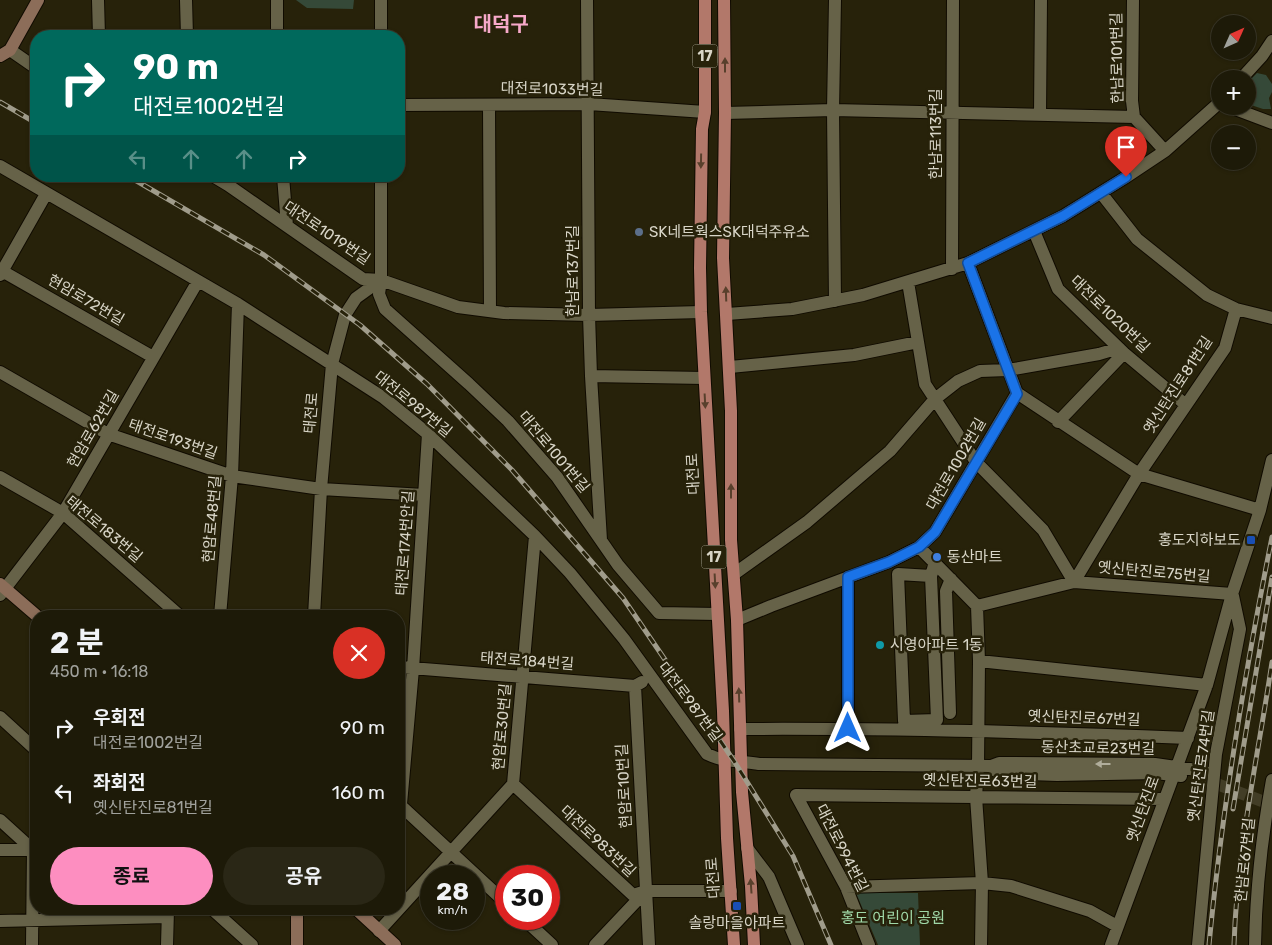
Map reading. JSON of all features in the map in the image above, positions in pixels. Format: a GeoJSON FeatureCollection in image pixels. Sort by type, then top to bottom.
{"type":"FeatureCollection","features":[{"type":"Feature","properties":{"kind":"main road"},"geometry":{"type":"LineString","coordinates":[[5,53],[38,0]]}},
{"type":"Feature","properties":{"kind":"main road","name":"대전로"},"geometry":{"type":"LineString","coordinates":[[705,0],[705,112],[702,129],[700,268],[701,312],[725,761],[726,823],[734,945]]}},
{"type":"Feature","properties":{"kind":"main road"},"geometry":{"type":"LineString","coordinates":[[724,0],[723,258],[730,367],[732,540],[737,620],[741,761],[754,945]]}},
{"type":"Feature","properties":{"kind":"main road"},"geometry":{"type":"LineString","coordinates":[[2,589],[30,611]]}},
{"type":"Feature","properties":{"kind":"main road"},"geometry":{"type":"LineString","coordinates":[[297,915],[297,945]]}},
{"type":"Feature","properties":{"kind":"main road"},"geometry":{"type":"LineString","coordinates":[[363,915],[395,945]]}},
{"type":"Feature","properties":{"kind":"street"},"geometry":{"type":"LineString","coordinates":[[98,0],[99,30]]}},
{"type":"Feature","properties":{"kind":"street"},"geometry":{"type":"LineString","coordinates":[[186,0],[187,30]]}},
{"type":"Feature","properties":{"kind":"street"},"geometry":{"type":"LineString","coordinates":[[277,0],[277,30]]}},
{"type":"Feature","properties":{"kind":"street"},"geometry":{"type":"LineString","coordinates":[[381,0],[381,30]]}},
{"type":"Feature","properties":{"kind":"street","name":"한남로137번길"},"geometry":{"type":"LineString","coordinates":[[587,0],[589,315],[601,541]]}},
{"type":"Feature","properties":{"kind":"street"},"geometry":{"type":"LineString","coordinates":[[835,0],[833,110],[835,301]]}},
{"type":"Feature","properties":{"kind":"street","name":"한남로113번길"},"geometry":{"type":"LineString","coordinates":[[952,269],[953,0]]}},
{"type":"Feature","properties":{"kind":"street"},"geometry":{"type":"LineString","coordinates":[[1040,0],[1040,114]]}},
{"type":"Feature","properties":{"kind":"street","name":"한남로101번길"},"geometry":{"type":"LineString","coordinates":[[1132,0],[1132,101],[1134,116]]}},
{"type":"Feature","properties":{"kind":"street"},"geometry":{"type":"LineString","coordinates":[[1249,70],[1272,41]]}},
{"type":"Feature","properties":{"kind":"street"},"geometry":{"type":"LineString","coordinates":[[5,53],[30,65]]}},
{"type":"Feature","properties":{"kind":"street","name":"대전로1033번길"},"geometry":{"type":"LineString","coordinates":[[405,105],[589,104],[705,112]]}},
{"type":"Feature","properties":{"kind":"street"},"geometry":{"type":"LineString","coordinates":[[489,105],[490,311]]}},
{"type":"Feature","properties":{"kind":"street"},"geometry":{"type":"LineString","coordinates":[[725,113],[833,110],[1134,116],[1165,151]]}},
{"type":"Feature","properties":{"kind":"street"},"geometry":{"type":"LineString","coordinates":[[727,314],[792,309],[835,301],[863,295],[968,263],[1063,216],[1101,193],[1165,151],[1211,113]]}},
{"type":"Feature","properties":{"kind":"street"},"geometry":{"type":"LineString","coordinates":[[1251,115],[1272,123]]}},
{"type":"Feature","properties":{"kind":"street","name":"대전로987번길"},"geometry":{"type":"LineString","coordinates":[[0,166],[238,304],[384,398],[428,434],[535,536],[570,573],[624,639],[707,754],[725,761]]}},
{"type":"Feature","properties":{"kind":"street","name":"대전로1019번길"},"geometry":{"type":"LineString","coordinates":[[222,182],[362,279],[381,280],[458,307],[490,311],[589,315],[701,312]]}},
{"type":"Feature","properties":{"kind":"street"},"geometry":{"type":"LineString","coordinates":[[283,182],[287,226]]}},
{"type":"Feature","properties":{"kind":"street","name":"대전로1001번길"},"geometry":{"type":"LineString","coordinates":[[381,182],[381,280],[379,294],[385,309],[508,421],[557,477],[618,565],[660,613],[717,614]]}},
{"type":"Feature","properties":{"kind":"street"},"geometry":{"type":"LineString","coordinates":[[1101,193],[1137,239],[1207,295],[1236,309],[1272,318]]}},
{"type":"Feature","properties":{"kind":"street","name":"현암로72번길"},"geometry":{"type":"LineString","coordinates":[[46,194],[1,273],[153,357]]}},
{"type":"Feature","properties":{"kind":"street","name":"대전로1020번길"},"geometry":{"type":"LineString","coordinates":[[1034,231],[1058,289],[1122,350],[1186,405]]}},
{"type":"Feature","properties":{"kind":"street"},"geometry":{"type":"LineString","coordinates":[[968,263],[1017,394],[1139,474],[1260,510]]}},
{"type":"Feature","properties":{"kind":"street","name":"현암로62번길"},"geometry":{"type":"LineString","coordinates":[[2,589],[63,513],[198,280]]}},
{"type":"Feature","properties":{"kind":"street","name":"태전로"},"geometry":{"type":"LineString","coordinates":[[314,610],[332,364],[345,315],[356,298],[381,280]]}},
{"type":"Feature","properties":{"kind":"street"},"geometry":{"type":"LineString","coordinates":[[908,282],[925,384],[976,462],[1043,530],[1074,582],[977,606]]}},
{"type":"Feature","properties":{"kind":"street","name":"현암로48번길"},"geometry":{"type":"LineString","coordinates":[[221,610],[232,476],[238,304]]}},
{"type":"Feature","properties":{"kind":"street","name":"옛신탄진로81번길"},"geometry":{"type":"LineString","coordinates":[[1139,474],[1224,348],[1236,309]]}},
{"type":"Feature","properties":{"kind":"street"},"geometry":{"type":"LineString","coordinates":[[730,367],[854,355],[918,342]]}},
{"type":"Feature","properties":{"kind":"street"},"geometry":{"type":"LineString","coordinates":[[734,574],[807,522],[890,451],[935,399],[958,381],[980,371],[1008,370],[1122,350]]}},
{"type":"Feature","properties":{"kind":"street"},"geometry":{"type":"LineString","coordinates":[[1058,422],[1122,350]]}},
{"type":"Feature","properties":{"kind":"street","name":"태전로193번길"},"geometry":{"type":"LineString","coordinates":[[0,372],[108,434],[232,476],[322,489]]}},
{"type":"Feature","properties":{"kind":"street"},"geometry":{"type":"LineString","coordinates":[[591,376],[704,378]]}},
{"type":"Feature","properties":{"kind":"street","name":"대전로1002번길"},"geometry":{"type":"LineString","coordinates":[[737,620],[889,562],[919,547],[935,532],[1017,394]]}},
{"type":"Feature","properties":{"kind":"street","name":"태전로174번안길"},"geometry":{"type":"LineString","coordinates":[[405,752],[413,669],[428,434]]}},
{"type":"Feature","properties":{"kind":"street","name":"옛신탄진로"},"geometry":{"type":"LineString","coordinates":[[1111,945],[1207,685],[1232,594],[1260,510],[1272,460]]}},
{"type":"Feature","properties":{"kind":"street","name":"옛신탄진로75번길"},"geometry":{"type":"LineString","coordinates":[[1139,474],[1074,582],[1232,594]]}},
{"type":"Feature","properties":{"kind":"street","name":"태전로183번길"},"geometry":{"type":"LineString","coordinates":[[0,477],[63,513],[173,610]]}},
{"type":"Feature","properties":{"kind":"street"},"geometry":{"type":"LineString","coordinates":[[322,489],[424,495]]}},
{"type":"Feature","properties":{"kind":"street","name":"현암로30번길"},"geometry":{"type":"LineString","coordinates":[[405,901],[513,784],[535,536]]}},
{"type":"Feature","properties":{"kind":"street"},"geometry":{"type":"LineString","coordinates":[[919,547],[977,606],[980,660],[979,730],[984,766],[976,797],[982,883],[981,945]]}},
{"type":"Feature","properties":{"kind":"street"},"geometry":{"type":"LineString","coordinates":[[931,576],[898,574],[904,721],[938,720],[931,576],[935,562]]}},
{"type":"Feature","properties":{"kind":"street"},"geometry":{"type":"LineString","coordinates":[[848,577],[848,728]]}},
{"type":"Feature","properties":{"kind":"street"},"geometry":{"type":"LineString","coordinates":[[950,714],[946,591],[951,579]]}},
{"type":"Feature","properties":{"kind":"street","name":"옛신탄진로74번길"},"geometry":{"type":"LineString","coordinates":[[1198,945],[1216,754],[1240,629],[1232,594]]}},
{"type":"Feature","properties":{"kind":"street"},"geometry":{"type":"LineString","coordinates":[[980,660],[1207,685]]}},
{"type":"Feature","properties":{"kind":"street","name":"태전로184번길"},"geometry":{"type":"LineString","coordinates":[[405,668],[635,686]]}},
{"type":"Feature","properties":{"kind":"street"},"geometry":{"type":"LineString","coordinates":[[635,686],[650,676]]}},
{"type":"Feature","properties":{"kind":"street","name":"현암로10번길"},"geometry":{"type":"LineString","coordinates":[[635,686],[649,945]]}},
{"type":"Feature","properties":{"kind":"street"},"geometry":{"type":"LineString","coordinates":[[0,717],[30,744]]}},
{"type":"Feature","properties":{"kind":"street","name":"옛신탄진로67번길"},"geometry":{"type":"LineString","coordinates":[[740,729],[979,730],[1188,738]]}},
{"type":"Feature","properties":{"kind":"street","name":"동산초교로23번길"},"geometry":{"type":"LineString","coordinates":[[725,761],[759,764],[984,766],[999,763],[1155,764],[1175,771],[1203,775]]}},
{"type":"Feature","properties":{"kind":"street","name":"한남로67번길"},"geometry":{"type":"LineString","coordinates":[[1255,945],[1256,896],[1264,825],[1272,780]]}},
{"type":"Feature","properties":{"kind":"street","name":"대전로983번길"},"geometry":{"type":"LineString","coordinates":[[513,784],[633,895],[646,891],[731,891]]}},
{"type":"Feature","properties":{"kind":"street","name":"옛신탄진로63번길"},"geometry":{"type":"LineString","coordinates":[[796,795],[1164,799]]}},
{"type":"Feature","properties":{"kind":"street","name":"대전로994번길"},"geometry":{"type":"LineString","coordinates":[[796,795],[846,887],[869,945]]}},
{"type":"Feature","properties":{"kind":"street"},"geometry":{"type":"LineString","coordinates":[[405,809],[495,893]]}},
{"type":"Feature","properties":{"kind":"street"},"geometry":{"type":"LineString","coordinates":[[0,820],[30,844]]}},
{"type":"Feature","properties":{"kind":"street"},"geometry":{"type":"LineString","coordinates":[[0,850],[30,848]]}},
{"type":"Feature","properties":{"kind":"street"},"geometry":{"type":"LineString","coordinates":[[747,848],[769,877],[798,945]]}},
{"type":"Feature","properties":{"kind":"street"},"geometry":{"type":"LineString","coordinates":[[846,887],[982,883],[1011,886],[1090,911],[1118,926]]}},
{"type":"Feature","properties":{"kind":"street"},"geometry":{"type":"LineString","coordinates":[[595,945],[646,891]]}},
{"type":"Feature","properties":{"kind":"street"},"geometry":{"type":"LineString","coordinates":[[32,915],[32,945]]}},
{"type":"Feature","properties":{"kind":"street"},"geometry":{"type":"LineString","coordinates":[[0,921],[129,915]]}},
{"type":"Feature","properties":{"kind":"street"},"geometry":{"type":"LineString","coordinates":[[167,945],[168,915]]}},
{"type":"Feature","properties":{"kind":"street"},"geometry":{"type":"LineString","coordinates":[[219,915],[252,945]]}},
{"type":"Feature","properties":{"kind":"street","name":"현암로30번길"},"geometry":{"type":"LineString","coordinates":[[379,930],[393,915]]}},
{"type":"Feature","properties":{"kind":"street"},"geometry":{"type":"LineString","coordinates":[[536,930],[552,945]]}},
{"type":"Feature","properties":{"kind":"green space"},"geometry":{"type":"Polygon","coordinates":[[[296,0],[354,0],[353,9],[307,8],[296,0]]]}},
{"type":"Feature","properties":{"kind":"green space"},"geometry":{"type":"Polygon","coordinates":[[[1256,74],[1266,75],[1272,84],[1272,92],[1269,98],[1271,109],[1256,107],[1256,74]]]}},
{"type":"Feature","properties":{"kind":"green space","name":"홍도 어린이 공원"},"geometry":{"type":"Polygon","coordinates":[[[856,893],[918,893],[920,945],[878,945],[856,893]]]}},
{"type":"Feature","properties":{"kind":"tunnel"},"geometry":{"type":"LineString","coordinates":[[1201,778],[1272,805]]}},
{"type":"Feature","properties":{"kind":"railway"},"geometry":{"type":"LineString","coordinates":[[0,102],[30,120]]}},
{"type":"Feature","properties":{"kind":"railway"},"geometry":{"type":"LineString","coordinates":[[138,182],[264,255],[360,325],[427,384],[512,470],[623,598],[734,761],[793,856],[831,945]]}},
{"type":"Feature","properties":{"kind":"railway"},"geometry":{"type":"LineString","coordinates":[[1209,945],[1235,740],[1272,537]]}},
{"type":"Feature","properties":{"kind":"railway"},"geometry":{"type":"LineString","coordinates":[[1233,809],[1272,577]]}},
{"type":"Feature","properties":{"kind":"railway"},"geometry":{"type":"LineString","coordinates":[[1234,945],[1239,874],[1272,662]]}},
{"type":"Feature","properties":{"kind":"place","name":"SK네트웍스SK대덕주유소"},"geometry":{"type":"Point","coordinates":[639,232]}},
{"type":"Feature","properties":{"kind":"place","name":"홍도지하보도"},"geometry":{"type":"Point","coordinates":[1251,540]}},
{"type":"Feature","properties":{"kind":"place","name":"동산마트"},"geometry":{"type":"Point","coordinates":[937,557]}},
{"type":"Feature","properties":{"kind":"place","name":"시영아파트 1동"},"geometry":{"type":"Point","coordinates":[880,645]}},
{"type":"Feature","properties":{"kind":"place","name":"솔랑마을아파트"},"geometry":{"type":"Point","coordinates":[737,906]}},
{"type":"Feature","properties":{"kind":"district","name":"대덕구"},"geometry":{"type":"Point","coordinates":[501,24]}},
{"type":"Feature","properties":{"kind":"route"},"geometry":{"type":"LineString","coordinates":[[848,728],[848,577],[889,562],[919,547],[935,532],[1017,394],[968,263],[1063,216],[1126,177]]}}]}
